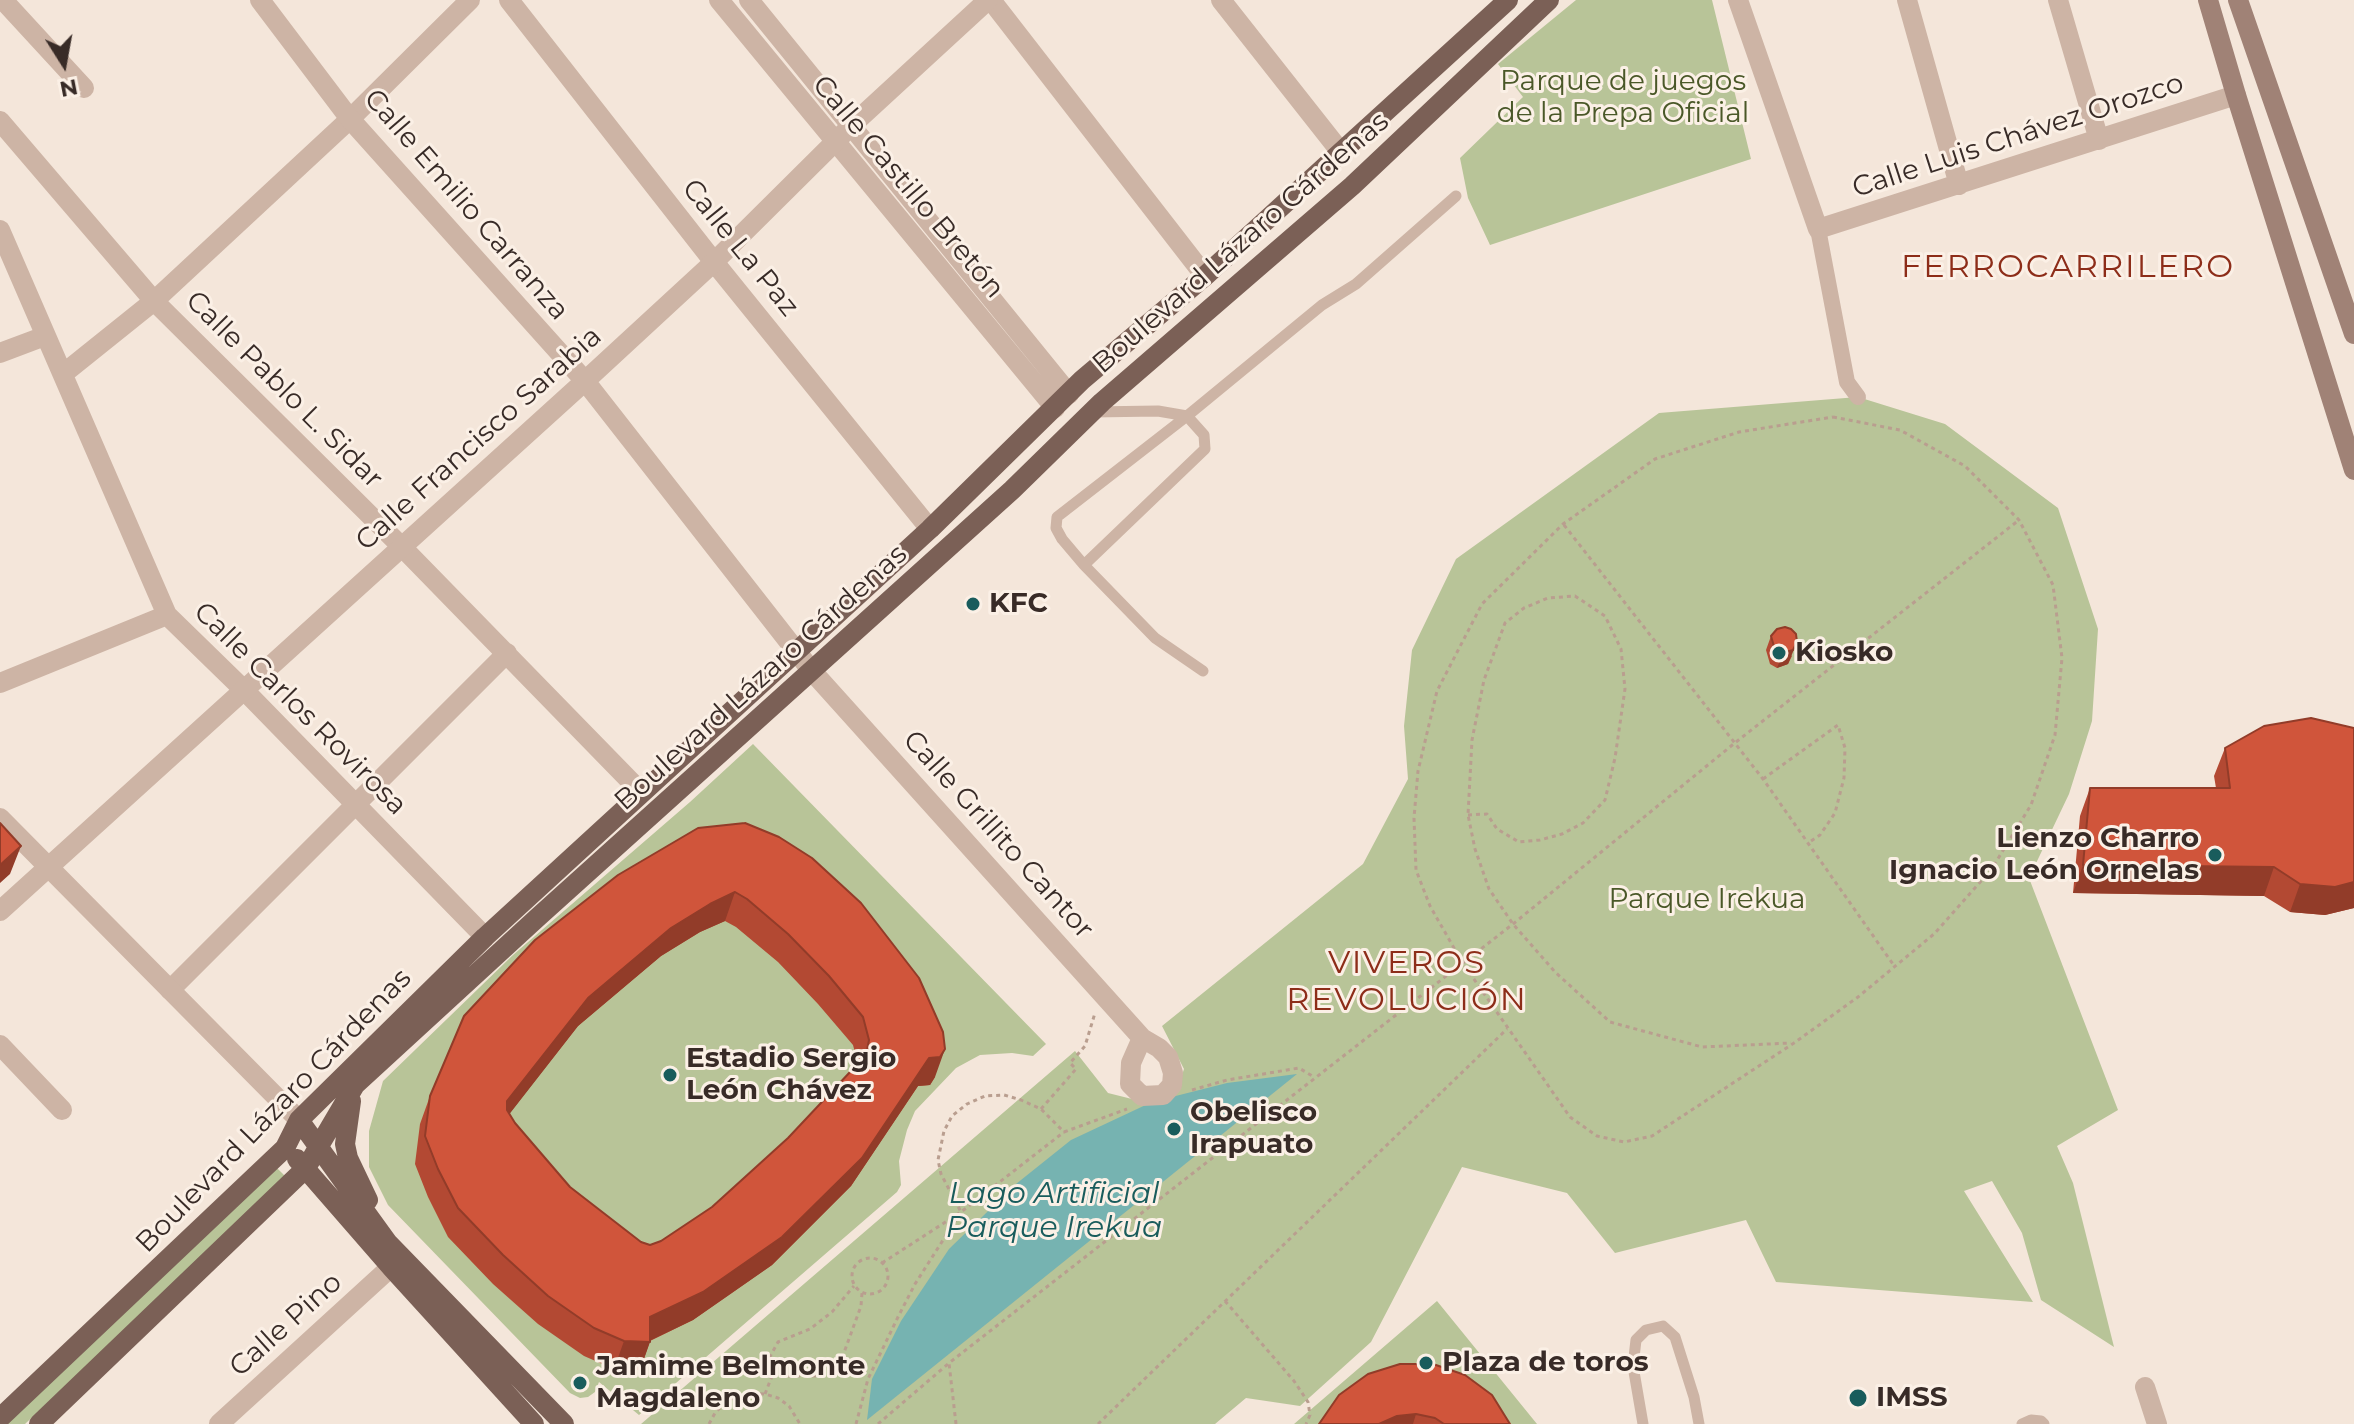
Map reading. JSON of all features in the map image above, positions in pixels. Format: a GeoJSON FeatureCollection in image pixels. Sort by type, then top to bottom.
{"type":"FeatureCollection","features":[{"type":"Feature","properties":{"kind":"main road","name":"Boulevard Lázaro Cárdenas"},"geometry":{"type":"LineString","coordinates":[[0,1418],[285,1148],[299,1120],[485,937],[930,529],[1082,380],[1205,276],[1508,0]]}},
{"type":"Feature","properties":{"kind":"main road","name":"Boulevard Lázaro Cárdenas"},"geometry":{"type":"LineString","coordinates":[[39,1424],[306,1168],[355,1085],[559,897],[1012,490],[1092,412],[1352,186],[1549,0]]}},
{"type":"Feature","properties":{"kind":"main road"},"geometry":{"type":"LineString","coordinates":[[2208,0],[2354,470]]}},
{"type":"Feature","properties":{"kind":"main road"},"geometry":{"type":"LineString","coordinates":[[2238,0],[2354,334]]}},
{"type":"Feature","properties":{"kind":"main road"},"geometry":{"type":"LineString","coordinates":[[355,1085],[345,1144],[348,1158],[388,1243]]}},
{"type":"Feature","properties":{"kind":"main road"},"geometry":{"type":"LineString","coordinates":[[299,1120],[388,1243],[564,1424]]}},
{"type":"Feature","properties":{"kind":"main road"},"geometry":{"type":"LineString","coordinates":[[285,1148],[306,1168],[527,1422]]}},
{"type":"Feature","properties":{"kind":"street"},"geometry":{"type":"LineString","coordinates":[[3,0],[84,88]]}},
{"type":"Feature","properties":{"kind":"street","name":"Calle Emilio Carranza"},"geometry":{"type":"LineString","coordinates":[[260,0],[350,119],[585,381],[811,670]]}},
{"type":"Feature","properties":{"kind":"street"},"geometry":{"type":"LineString","coordinates":[[63,374],[154,301],[350,119],[470,0]]}},
{"type":"Feature","properties":{"kind":"street","name":"Calle La Paz"},"geometry":{"type":"LineString","coordinates":[[509,0],[714,262],[930,529]]}},
{"type":"Feature","properties":{"kind":"street","name":"Calle Castillo Bretón"},"geometry":{"type":"LineString","coordinates":[[719,0],[834,142],[1062,401]]}},
{"type":"Feature","properties":{"kind":"street","name":"Calle Castillo Bretón"},"geometry":{"type":"LineString","coordinates":[[749,0],[851,126],[1062,401]]}},
{"type":"Feature","properties":{"kind":"street"},"geometry":{"type":"LineString","coordinates":[[990,0],[1205,276]]}},
{"type":"Feature","properties":{"kind":"street","name":"Calle Francisco Sarabia"},"geometry":{"type":"LineString","coordinates":[[0,911],[585,381],[714,262],[851,126],[990,0]]}},
{"type":"Feature","properties":{"kind":"street"},"geometry":{"type":"LineString","coordinates":[[1221,0],[1340,151]]}},
{"type":"Feature","properties":{"kind":"street"},"geometry":{"type":"LineString","coordinates":[[1738,0],[1818,229],[1847,382],[1858,397]]}},
{"type":"Feature","properties":{"kind":"street"},"geometry":{"type":"LineString","coordinates":[[1907,0],[1959,185]]}},
{"type":"Feature","properties":{"kind":"street"},"geometry":{"type":"LineString","coordinates":[[2058,0],[2099,140]]}},
{"type":"Feature","properties":{"kind":"street","name":"Calle Luis Chávez Orozco"},"geometry":{"type":"LineString","coordinates":[[1818,229],[2236,95]]}},
{"type":"Feature","properties":{"kind":"street","name":"Calle Pablo L. Sidar"},"geometry":{"type":"LineString","coordinates":[[0,121],[154,301],[402,547],[641,792]]}},
{"type":"Feature","properties":{"kind":"street","name":"Calle Carlos Rovirosa"},"geometry":{"type":"LineString","coordinates":[[0,230],[167,615],[485,937]]}},
{"type":"Feature","properties":{"kind":"street"},"geometry":{"type":"LineString","coordinates":[[0,353],[45,336]]}},
{"type":"Feature","properties":{"kind":"street"},"geometry":{"type":"LineString","coordinates":[[0,683],[167,615]]}},
{"type":"Feature","properties":{"kind":"street"},"geometry":{"type":"LineString","coordinates":[[170,990],[507,653]]}},
{"type":"Feature","properties":{"kind":"street","name":"Calle Grillito Cantor"},"geometry":{"type":"LineString","coordinates":[[811,670],[1142,1038]]}},
{"type":"Feature","properties":{"kind":"street"},"geometry":{"type":"LineString","coordinates":[[0,818],[299,1120]]}},
{"type":"Feature","properties":{"kind":"street"},"geometry":{"type":"LineString","coordinates":[[0,1045],[62,1110]]}},
{"type":"Feature","properties":{"kind":"street","name":"Calle Pino"},"geometry":{"type":"LineString","coordinates":[[219,1424],[391,1267]]}},
{"type":"Feature","properties":{"kind":"street"},"geometry":{"type":"LineString","coordinates":[[2145,1387],[2157,1424]]}},
{"type":"Feature","properties":{"kind":"lane"},"geometry":{"type":"LineString","coordinates":[[1203,671],[1155,638],[1084,565],[1062,539],[1056,528],[1057,517],[1322,305],[1356,284],[1456,196]]}},
{"type":"Feature","properties":{"kind":"lane"},"geometry":{"type":"LineString","coordinates":[[1084,565],[1205,449],[1204,435],[1187,416],[1158,411],[1092,412]]}},
{"type":"Feature","properties":{"kind":"lane"},"geometry":{"type":"LineString","coordinates":[[1643,1424],[1633,1366],[1636,1340],[1646,1330],[1663,1326],[1675,1337],[1699,1424]]}},
{"type":"Feature","properties":{"kind":"lane"},"geometry":{"type":"LineString","coordinates":[[2022,1424],[2031,1420],[2044,1424]]}},
{"type":"Feature","properties":{"kind":"path"},"geometry":{"type":"LineString","coordinates":[[1833,417],[1900,430],[1965,466],[2019,520],[2053,585],[2062,658],[2055,735],[2031,805],[1991,870],[1934,934],[1858,997],[1794,1043],[1652,1136],[1624,1142],[1597,1136],[1570,1117],[1462,962],[1430,906],[1416,870],[1414,818],[1418,771],[1437,691],[1482,604],[1563,524],[1655,459],[1739,432],[1833,417]]}},
{"type":"Feature","properties":{"kind":"path"},"geometry":{"type":"LineString","coordinates":[[878,1424],[949,1363],[1513,924],[1736,742],[2019,520]]}},
{"type":"Feature","properties":{"kind":"path"},"geometry":{"type":"LineString","coordinates":[[1563,524],[1736,742],[1895,967]]}},
{"type":"Feature","properties":{"kind":"path"},"geometry":{"type":"LineString","coordinates":[[1468,815],[1487,814],[1497,829],[1519,842],[1540,840],[1562,834],[1583,823],[1605,800],[1625,689],[1621,649],[1605,616],[1575,596],[1548,598],[1524,608],[1505,623],[1484,680],[1472,740],[1468,815],[1475,849],[1489,889],[1513,924],[1555,972],[1610,1022],[1702,1047],[1794,1043]]}},
{"type":"Feature","properties":{"kind":"path"},"geometry":{"type":"LineString","coordinates":[[1763,779],[1838,725],[1845,748],[1844,778],[1835,813],[1820,835],[1808,843]]}},
{"type":"Feature","properties":{"kind":"path"},"geometry":{"type":"LineString","coordinates":[[1041,1109],[1076,1069],[1070,1063],[1085,1046],[1096,1010],[1106,998]]}},
{"type":"Feature","properties":{"kind":"path"},"geometry":{"type":"LineString","coordinates":[[1098,1424],[1508,1028]]}},
{"type":"Feature","properties":{"kind":"path"},"geometry":{"type":"LineString","coordinates":[[1182,1093],[1227,1080],[1299,1068],[1314,1077]]}},
{"type":"Feature","properties":{"kind":"path"},"geometry":{"type":"LineString","coordinates":[[961,1212],[941,1174],[938,1160],[944,1131],[952,1116],[967,1104],[985,1096],[1004,1095],[1041,1109],[1064,1132]]}},
{"type":"Feature","properties":{"kind":"path"},"geometry":{"type":"LineString","coordinates":[[882,1263],[961,1212],[1064,1132],[1138,1105]]}},
{"type":"Feature","properties":{"kind":"path"},"geometry":{"type":"LineString","coordinates":[[856,1424],[868,1379],[898,1317],[915,1284],[961,1212]]}},
{"type":"Feature","properties":{"kind":"path"},"geometry":{"type":"LineString","coordinates":[[873,1259],[882,1263],[887,1272],[887,1282],[881,1290],[872,1294],[862,1293],[854,1286],[852,1276],[855,1266],[862,1260],[873,1259]]}},
{"type":"Feature","properties":{"kind":"path"},"geometry":{"type":"LineString","coordinates":[[854,1286],[832,1312],[810,1329],[778,1342],[768,1360],[768,1373],[772,1376],[823,1376],[838,1369],[861,1306],[862,1293]]}},
{"type":"Feature","properties":{"kind":"path"},"geometry":{"type":"LineString","coordinates":[[1225,1301],[1294,1381],[1308,1402],[1310,1415],[1306,1424]]}},
{"type":"Feature","properties":{"kind":"path"},"geometry":{"type":"LineString","coordinates":[[949,1363],[956,1424]]}},
{"type":"Feature","properties":{"kind":"path"},"geometry":{"type":"LineString","coordinates":[[765,1394],[772,1376]]}},
{"type":"Feature","properties":{"kind":"path"},"geometry":{"type":"LineString","coordinates":[[709,1424],[725,1403],[751,1393],[778,1398],[789,1406],[800,1424]]}},
{"type":"Feature","properties":{"kind":"green space","name":"Parque de juegos de la Prepa Oficial"},"geometry":{"type":"Polygon","coordinates":[[[1576,0],[1712,0],[1751,159],[1490,245],[1468,198],[1460,158],[1523,97],[1498,64],[1576,0]]]}},
{"type":"Feature","properties":{"kind":"green space","name":"Parque Irekua"},"geometry":{"type":"Polygon","coordinates":[[[1858,397],[1945,424],[2058,508],[2098,629],[2092,721],[2069,794],[2029,878],[2118,1110],[2057,1146],[2073,1183],[2114,1347],[2041,1300],[2022,1233],[1992,1181],[1964,1191],[2033,1302],[1776,1282],[1746,1220],[1615,1253],[1567,1193],[1462,1167],[1371,1342],[1300,1406],[1246,1398],[1215,1424],[641,1424],[1075,1051],[1108,1093],[1144,1102],[1176,1093],[1184,1069],[1162,1026],[1363,864],[1408,779],[1404,726],[1412,650],[1456,559],[1659,413],[1858,397]]]}},
{"type":"Feature","properties":{"kind":"green space","name":"Estadio Sergio León Chávez"},"geometry":{"type":"Polygon","coordinates":[[[753,744],[1046,1044],[1033,1056],[1012,1053],[980,1055],[956,1068],[915,1111],[899,1161],[901,1185],[897,1192],[639,1415],[599,1382],[595,1392],[588,1397],[580,1398],[570,1393],[388,1205],[369,1167],[369,1131],[383,1081],[513,955],[753,744]]]}},
{"type":"Feature","properties":{"kind":"green space"},"geometry":{"type":"Polygon","coordinates":[[[272,1163],[286,1177],[25,1424],[0,1424],[272,1163]]]}},
{"type":"Feature","properties":{"kind":"green space","name":"Plaza de toros"},"geometry":{"type":"Polygon","coordinates":[[[1437,1301],[1537,1424],[1294,1424],[1437,1301]]]}},
{"type":"Feature","properties":{"kind":"water","name":"Lago Artificial Parque Irekua"},"geometry":{"type":"Polygon","coordinates":[[[1297,1074],[867,1420],[872,1379],[901,1321],[949,1249],[1016,1184],[1071,1140],[1152,1102],[1227,1083],[1297,1074]]]}},
{"type":"Feature","properties":{"kind":"building"},"geometry":{"type":"Polygon","coordinates":[[[1785,627],[1796,634],[1797,642],[1793,650],[1783,653],[1775,650],[1771,636],[1777,629],[1785,627]]]}},
{"type":"Feature","properties":{"kind":"building","name":"Lienzo Charro Ignacio León Ornelas"},"geometry":{"type":"Polygon","coordinates":[[[2311,718],[2354,728],[2354,882],[2335,887],[2300,884],[2274,867],[2083,865],[2090,788],[2230,788],[2225,748],[2264,726],[2311,718]]]}},
{"type":"Feature","properties":{"kind":"building"},"geometry":{"type":"Polygon","coordinates":[[[0,823],[21,846],[0,865],[0,823]]]}},
{"type":"Feature","properties":{"kind":"building"},"geometry":{"type":"Polygon","coordinates":[[[745,823],[779,837],[812,858],[861,903],[919,978],[943,1032],[945,1049],[940,1057],[929,1058],[862,1158],[782,1237],[703,1292],[650,1317],[650,1342],[624,1341],[594,1328],[548,1296],[458,1208],[425,1136],[430,1096],[464,1016],[535,940],[618,875],[698,828],[745,823]],[[735,892],[671,928],[588,998],[507,1101],[507,1110],[515,1123],[570,1187],[641,1242],[650,1245],[712,1207],[788,1138],[866,1055],[869,1040],[863,1017],[788,934],[735,892]]]}},
{"type":"Feature","properties":{"kind":"building"},"geometry":{"type":"Polygon","coordinates":[[[1400,1364],[1433,1364],[1465,1375],[1492,1395],[1510,1424],[1444,1424],[1435,1418],[1416,1414],[1397,1416],[1379,1424],[1319,1424],[1339,1395],[1368,1374],[1400,1364]]]}},
{"type":"Feature","properties":{"kind":"place","name":"KFC"},"geometry":{"type":"Point","coordinates":[973,604]}},
{"type":"Feature","properties":{"kind":"place","name":"Kiosko"},"geometry":{"type":"Point","coordinates":[1779,653]}},
{"type":"Feature","properties":{"kind":"place","name":"Lienzo Charro Ignacio León Ornelas"},"geometry":{"type":"Point","coordinates":[2215,855]}},
{"type":"Feature","properties":{"kind":"place","name":"Estadio Sergio León Chávez"},"geometry":{"type":"Point","coordinates":[670,1075]}},
{"type":"Feature","properties":{"kind":"place","name":"Obelisco Irapuato"},"geometry":{"type":"Point","coordinates":[1174,1129]}},
{"type":"Feature","properties":{"kind":"place","name":"Plaza de toros"},"geometry":{"type":"Point","coordinates":[1426,1363]}},
{"type":"Feature","properties":{"kind":"place","name":"Jamime Belmonte Magdaleno"},"geometry":{"type":"Point","coordinates":[580,1383]}},
{"type":"Feature","properties":{"kind":"place","name":"IMSS"},"geometry":{"type":"Point","coordinates":[1858,1398]}},
{"type":"Feature","properties":{"kind":"district","name":"FERROCARRILERO"},"geometry":{"type":"Point","coordinates":[2068,268]}},
{"type":"Feature","properties":{"kind":"district","name":"VIVEROS REVOLUCIÓN"},"geometry":{"type":"Point","coordinates":[1407,982]}}]}
